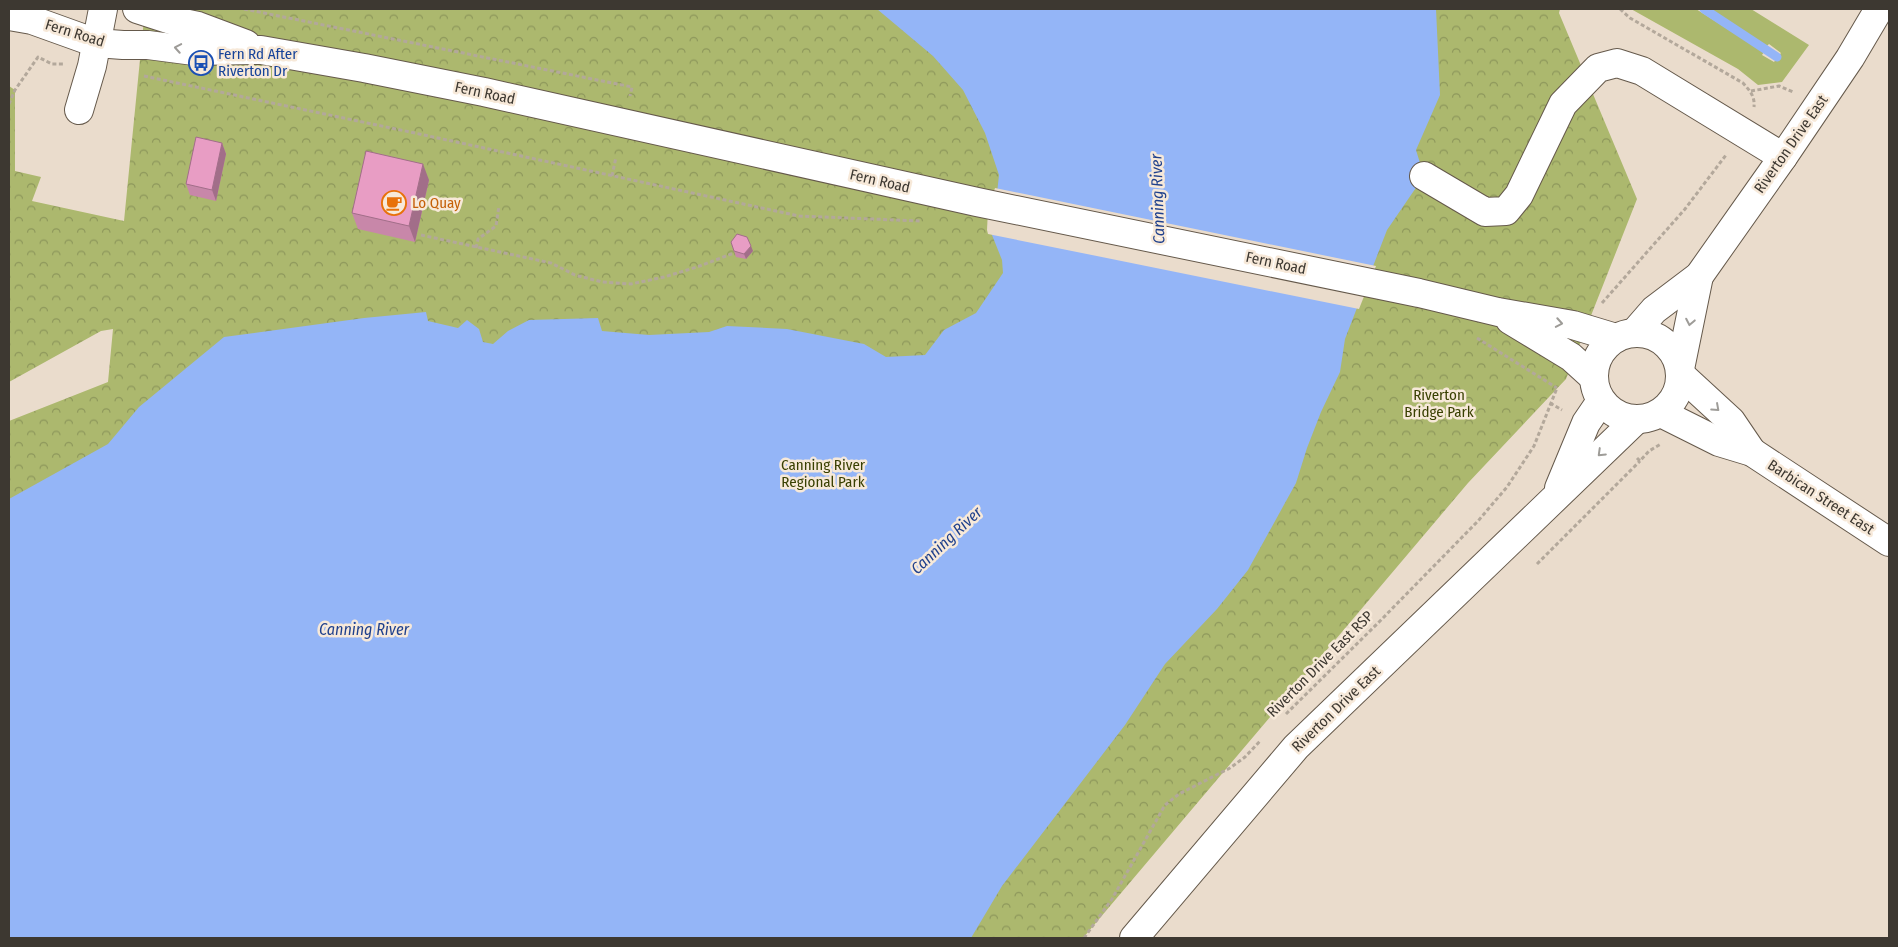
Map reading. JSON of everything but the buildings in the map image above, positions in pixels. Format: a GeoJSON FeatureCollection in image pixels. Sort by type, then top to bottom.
{"type":"FeatureCollection","features":[{"type":"Feature","properties":{"kind":"street"},"geometry":{"type":"LineString","coordinates":[[79,110],[94,54],[103,9]]}},
{"type":"Feature","properties":{"kind":"street","name":"Fern Road"},"geometry":{"type":"LineString","coordinates":[[137,9],[174,22],[198,26],[261,50]]}},
{"type":"Feature","properties":{"kind":"street","name":"Riverton Drive East"},"geometry":{"type":"LineString","coordinates":[[1556,496],[1586,423],[1597,389],[1595,365],[1599,354],[1607,345],[1625,335],[1698,276],[1783,157],[1850,58],[1879,9]]}},
{"type":"Feature","properties":{"kind":"street","name":"Fern Road"},"geometry":{"type":"LineString","coordinates":[[9,16],[32,20],[94,54],[123,46],[148,44],[194,51],[261,50],[364,68],[484,92],[976,202],[1418,292],[1498,312],[1625,335]]}},
{"type":"Feature","properties":{"kind":"street"},"geometry":{"type":"LineString","coordinates":[[1424,176],[1486,212],[1506,211],[1519,195],[1563,104],[1598,68],[1617,63],[1642,71],[1783,157]]}},
{"type":"Feature","properties":{"kind":"street","name":"Riverton Drive East"},"geometry":{"type":"LineString","coordinates":[[1134,938],[1296,747],[1615,440],[1649,416],[1672,403],[1679,389],[1680,372],[1698,276]]}},
{"type":"Feature","properties":{"kind":"street","name":"Fern Road"},"geometry":{"type":"LineString","coordinates":[[1498,312],[1571,357],[1597,389]]}},
{"type":"Feature","properties":{"kind":"street"},"geometry":{"type":"LineString","coordinates":[[1625,335],[1647,334],[1659,338],[1669,346],[1676,357],[1680,372]]}},
{"type":"Feature","properties":{"kind":"street","name":"Barbican Street East"},"geometry":{"type":"LineString","coordinates":[[1680,372],[1731,421],[1752,452]]}},
{"type":"Feature","properties":{"kind":"street"},"geometry":{"type":"LineString","coordinates":[[1597,389],[1610,411],[1623,417],[1649,416]]}},
{"type":"Feature","properties":{"kind":"street","name":"Barbican Street East"},"geometry":{"type":"LineString","coordinates":[[1649,416],[1752,452],[1889,542]]}},
{"type":"Feature","properties":{"kind":"path"},"geometry":{"type":"LineString","coordinates":[[244,9],[632,87],[628,103]]}},
{"type":"Feature","properties":{"kind":"path"},"geometry":{"type":"LineString","coordinates":[[1600,305],[1686,209],[1743,132],[1753,115],[1755,100],[1751,91],[1743,83],[1630,18],[1620,9]]}},
{"type":"Feature","properties":{"kind":"path"},"geometry":{"type":"LineString","coordinates":[[9,104],[15,90],[38,57]]}},
{"type":"Feature","properties":{"kind":"path"},"geometry":{"type":"LineString","coordinates":[[135,74],[799,216],[920,221]]}},
{"type":"Feature","properties":{"kind":"path"},"geometry":{"type":"LineString","coordinates":[[612,176],[616,157]]}},
{"type":"Feature","properties":{"kind":"path"},"geometry":{"type":"LineString","coordinates":[[476,248],[478,239],[496,226],[499,206]]}},
{"type":"Feature","properties":{"kind":"path"},"geometry":{"type":"LineString","coordinates":[[421,235],[551,263],[575,275],[602,282],[631,284],[672,275],[734,253]]}},
{"type":"Feature","properties":{"kind":"path","name":"Riverton Drive East RSP"},"geometry":{"type":"LineString","coordinates":[[1282,718],[1478,521],[1507,487],[1534,446],[1557,388],[1474,336]]}},
{"type":"Feature","properties":{"kind":"path"},"geometry":{"type":"LineString","coordinates":[[1550,403],[1586,423]]}},
{"type":"Feature","properties":{"kind":"path"},"geometry":{"type":"LineString","coordinates":[[1615,440],[1640,461]]}},
{"type":"Feature","properties":{"kind":"path"},"geometry":{"type":"LineString","coordinates":[[1537,564],[1650,451],[1663,443]]}},
{"type":"Feature","properties":{"kind":"path","name":"Riverton Drive East RSP"},"geometry":{"type":"LineString","coordinates":[[1084,938],[1112,899],[1165,805],[1180,794],[1230,768],[1245,757],[1264,737]]}},
{"type":"Feature","properties":{"kind":"green space","name":"Canning River"},"geometry":{"type":"Polygon","coordinates":[[[145,9],[1560,9],[1559,13],[1637,199],[1566,379],[1468,483],[1083,938],[9,938],[9,421],[108,382],[113,329],[101,331],[9,382],[9,86],[15,90],[15,171],[41,177],[32,201],[124,221],[145,9]]]}},
{"type":"Feature","properties":{"kind":"green space"},"geometry":{"type":"Polygon","coordinates":[[[1631,9],[1696,9],[1764,52],[1762,55],[1774,62],[1781,53],[1710,9],[1751,9],[1809,45],[1782,82],[1758,85],[1738,69],[1631,9]]]}},
{"type":"Feature","properties":{"kind":"water","name":"Canning River"},"geometry":{"type":"Polygon","coordinates":[[[877,9],[1436,9],[1440,95],[1416,150],[1424,176],[1387,230],[1345,339],[1340,372],[1321,412],[1296,483],[1248,570],[1217,609],[1165,664],[1125,725],[1002,886],[971,938],[9,938],[9,499],[108,444],[139,407],[224,337],[364,318],[426,312],[428,321],[458,328],[467,320],[479,329],[483,342],[493,344],[508,331],[529,320],[598,318],[602,331],[649,335],[709,332],[727,326],[787,329],[864,344],[886,357],[925,355],[944,330],[976,313],[1003,273],[1002,260],[990,230],[999,175],[985,133],[963,90],[933,56],[877,9]]]}},
{"type":"Feature","properties":{"kind":"pier"},"geometry":{"type":"Polygon","coordinates":[[[995,188],[1376,266],[1359,309],[988,234],[988,210],[995,188]]]}},
{"type":"Feature","properties":{"kind":"waterway"},"geometry":{"type":"LineString","coordinates":[[1704,9],[1777,57]]}},
{"type":"Feature","properties":{"kind":"place","name":"Fern Rd After Riverton Dr"},"geometry":{"type":"Point","coordinates":[201,63]}},
{"type":"Feature","properties":{"kind":"place","name":"Lo Quay"},"geometry":{"type":"Point","coordinates":[394,203]}},
{"type":"Feature","properties":{"kind":"park label","name":"Riverton Bridge Park"},"geometry":{"type":"Point","coordinates":[1439,404]}},
{"type":"Feature","properties":{"kind":"park label","name":"Canning River Regional Park"},"geometry":{"type":"Point","coordinates":[823,474]}}]}
